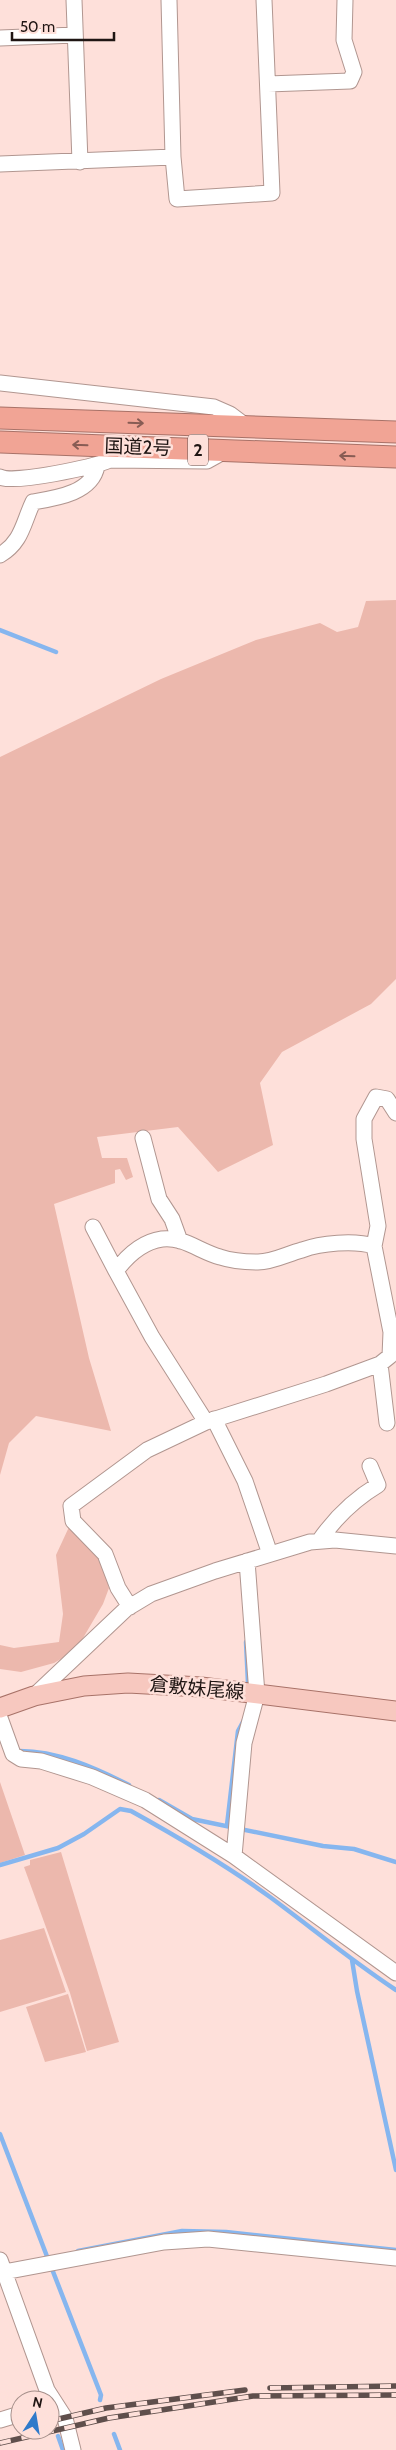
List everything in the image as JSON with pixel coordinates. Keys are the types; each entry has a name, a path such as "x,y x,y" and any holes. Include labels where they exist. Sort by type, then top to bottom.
{"highway":[{"name":"国道2号","path":"0,418 396,432"},
{"name":"国道2号","path":"0,442 396,457"}],"main road":[{"name":"倉敷妹尾線","path":"0,1708 34,1696 84,1686 128,1683 184,1686 396,1711"}],"street":[{"path":"74,0 80,162"},
{"path":"169,0 173,157 177,199 272,193 264,0"},
{"path":"268,84 350,81 354,72 344,40 345,0"},
{"path":"0,38 75,35"},
{"path":"0,164 173,157"},
{"path":"0,382 133,398 196,403 214,407 230,414 246,426"},
{"path":"0,478 15,480 97,466 110,460 207,461 225,452"},
{"path":"0,555 11,549 18,541 33,502 82,489 95,476 97,466"},
{"path":"386,1423 391,1301 374,1246 378,1226 364,1138 364,1119 366,1111 376,1097 387,1099 396,1113"},
{"path":"143,1138 159,1199 172,1220 180,1241"},
{"path":"93,1227 152,1337 210,1420 245,1482 270,1554"},
{"path":"116,1271 126,1258 142,1246 162,1239 180,1241 220,1257 244,1262 266,1262 305,1249 335,1244 366,1244 374,1246"},
{"path":"130,1607 118,1588 105,1554 73,1521 71,1506 146,1450 210,1420 389,1359"},
{"path":"318,1541 329,1526 357,1498 378,1485 370,1466"},
{"path":"34,1696 47,1681 130,1607 151,1594 247,1561 318,1541 358,1541 396,1546"},
{"path":"234,1856 244,1743 257,1694 247,1561"},
{"path":"0,1718 13,1754 21,1759 41,1762 92,1777 145,1800 234,1856 396,1973"},
{"path":"47,2390 2,2266 164,2242 208,2239 396,2258"},
{"path":"60,2413 66,2422 73,2450"}],"shaded area":[{"path":"396,600 396,979 371,1004 282,1052 260,1083 273,1145 218,1172 178,1127 97,1137 102,1158 127,1158 133,1177 126,1180 120,1169 115,1170 115,1183 54,1204 89,1358 111,1431 36,1416 9,1443 0,1475 0,757 161,679 256,640 320,623 337,632 358,627 366,601"},
{"path":"69,1527 100,1557 109,1588 103,1604 76,1650 54,1663 21,1672 0,1669 0,1645 14,1648 59,1642 63,1614 56,1555"},
{"path":"0,1782 25,1855 0,1863"},
{"path":"61,1852 119,2042 87,2051 70,1993 24,1867 30,1865 30,1860"},
{"path":"44,1928 66,1992 0,2012 0,1940"},
{"path":"68,1994 86,2052 45,2062 26,2007"}],"waterway":[{"path":"0,630 56,652"},
{"path":"246,1642 248,1683"},
{"path":"227,1825 238,1731 244,1720"},
{"path":"17,1751 32,1751 75,1761 129,1785"},
{"path":"159,1800 192,1819 323,1846 354,1849 396,1862"},
{"path":"0,1865 58,1848 84,1834 120,1809 131,1811 202,1852 253,1885 396,1990"},
{"path":"352,1960 396,2170"},
{"path":"0,2134 48,2259"},
{"path":"78,2251 182,2231 226,2232 396,2250"},
{"path":"52,2269 101,2395 100,2400"},
{"path":"114,2434 120,2450"},
{"path":"59,2440 63,2450"}],"railway":[{"path":"270,2388 396,2386"},
{"path":"60,2419 106,2408 245,2390"},
{"path":"0,2443 109,2418 253,2396 396,2395"}]}
